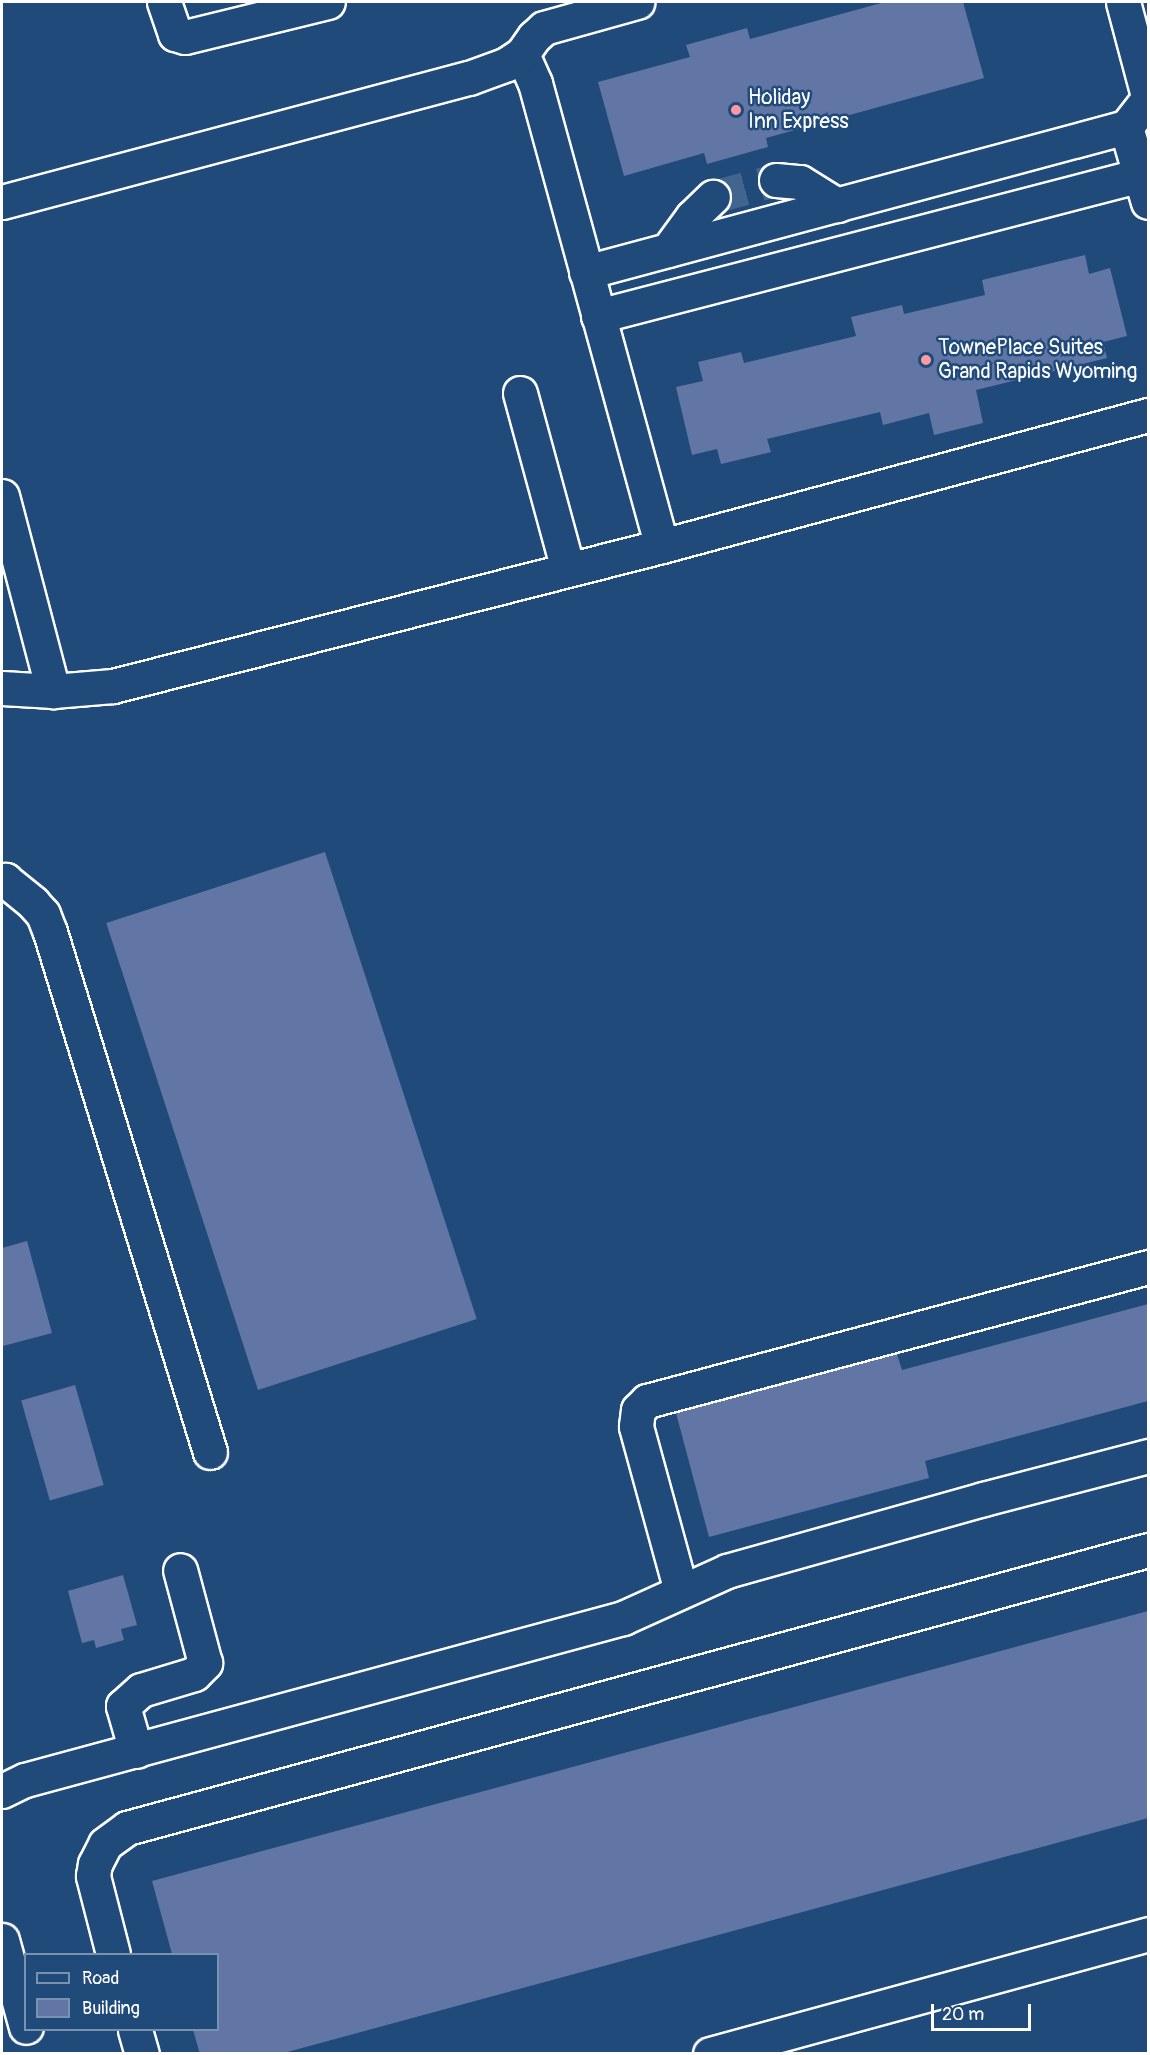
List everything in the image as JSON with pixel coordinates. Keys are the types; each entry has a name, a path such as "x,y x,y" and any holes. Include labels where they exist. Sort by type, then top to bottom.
{"main road":[{"path":"165,2 175,34 185,37 328,2"},
{"path":"2,202 469,78 507,64 522,54 534,37 544,28 637,2"},
{"path":"586,272 1126,127 1149,97 1123,2"},
{"path":"522,54 535,83 662,546"},
{"path":"598,316 1145,188 1126,127"},
{"path":"776,180 800,183 837,205"},
{"path":"668,250 692,217 713,197"},
{"path":"520,393 568,570"},
{"path":"2,688 53,691 113,686 662,546 1149,415"},
{"path":"2,496 53,691"},
{"path":"2,882 4,880 33,903 43,914 50,932 210,1452"},
{"path":"681,1592 636,1426 638,1410 647,1401 1149,1267"},
{"path":"2,1791 25,1780 622,1618 727,1571 983,1498 1149,1456"},
{"path":"113,1953 93,1876 95,1864 105,1845 127,1828 1149,1550"},
{"path":"136,1751 123,1706 141,1690 194,1674 205,1663 180,1570"},
{"path":"710,2054 1149,1934"},
{"path":"2,1940 24,2021"},
{"path":"27,2031 33,2054"},
{"path":"135,2031 142,2054"}],"building":[{"name":"Holiday Inn Express","path":"885,2 963,2 984,78 766,138 768,147 707,164 704,153 624,176 598,82 690,57 686,45 747,28 750,39"},
{"name":"TownePlace Suites Grand Rapids Wyoming","path":"1085,255 1089,274 1110,268 1127,336 1103,342 1107,358 976,390 983,423 934,435 929,413 883,425 880,412 767,439 771,452 721,464 717,449 692,455 676,387 703,381 698,362 741,352 744,363 856,336 851,317 902,305 904,314 985,295 982,280"},
{"path":"325,852 477,1319 258,1390 106,923"},
{"path":"27,1241 52,1333 3,1346 2,1248"},
{"path":"1148,1304 1148,1401 925,1461 929,1478 709,1537 676,1413 897,1354 902,1370"},
{"path":"75,1385 104,1485 50,1500 21,1400"},
{"path":"123,1575 137,1625 121,1629 124,1640 96,1648 94,1640 82,1643 68,1591"},
{"path":"1148,1611 1148,1818 280,2054 200,2054 193,2031 219,2031 219,1953 172,1953 152,1881"}],"tunnel":[{"path":"713,197 776,180"}],"place":[{"name":"Holiday Inn Express","path":"736,110"},
{"name":"TownePlace Suites Grand Rapids Wyoming","path":"926,360"}]}
